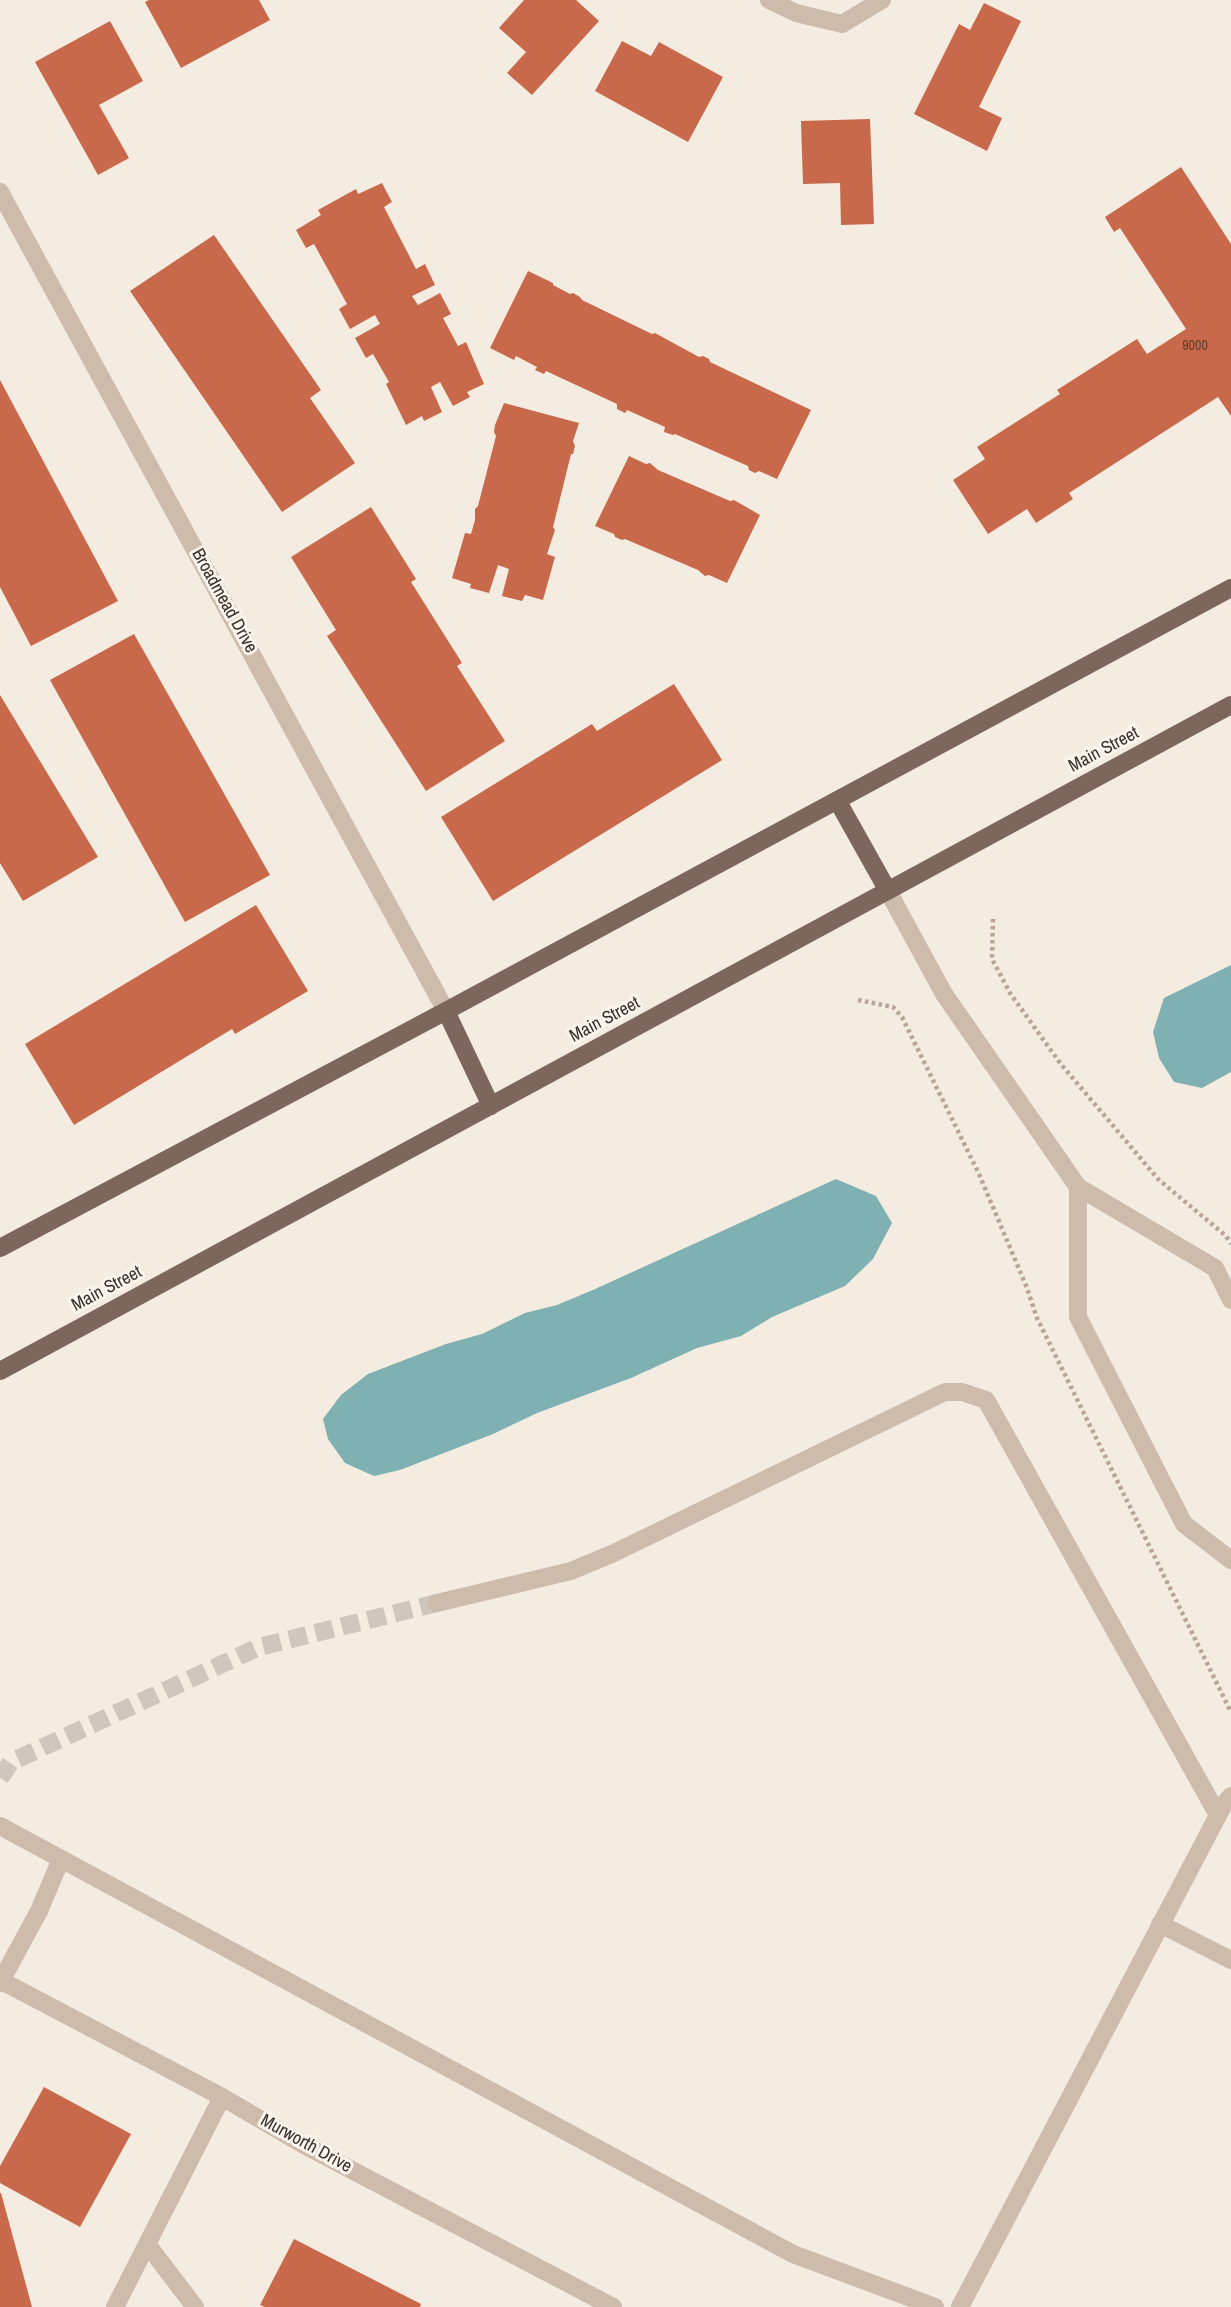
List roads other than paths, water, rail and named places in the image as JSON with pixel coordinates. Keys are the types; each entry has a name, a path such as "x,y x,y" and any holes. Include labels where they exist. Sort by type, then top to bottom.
{"main road":[{"path":"0,1248 446,1011 1231,587"},
{"name":"Main Street","path":"0,1371 1231,705"},
{"path":"836,800 888,891"},
{"path":"446,1011 491,1105"}],"street":[{"path":"769,0 796,13 842,24 882,0"},
{"name":"Broadmead Drive","path":"0,192 446,1011"},
{"path":"888,891 944,995 1078,1187 1215,1268 1231,1300"},
{"path":"1078,1187 1078,1317 1184,1524 1231,1560"},
{"path":"437,1603 571,1571 636,1543 945,1392 962,1392 986,1400 1218,1815"},
{"path":"960,2307 1160,1924 1224,1804 1231,1796"},
{"path":"0,1826 793,2253 935,2307"},
{"path":"0,1981 38,1911 61,1859"},
{"path":"1160,1924 1231,1959"},
{"name":"Murworth Drive","path":"0,1981 613,2307"},
{"path":"115,2307 222,2097"},
{"path":"147,2245 195,2307"}],"water":[{"path":"1231,965 1231,1072 1202,1088 1174,1082 1159,1058 1153,1032 1164,998"},
{"path":"836,1179 876,1196 892,1223 873,1259 845,1286 772,1317 741,1336 697,1348 631,1378 537,1413 493,1434 400,1470 374,1476 345,1463 328,1439 323,1419 341,1395 368,1374 446,1344 482,1334 525,1313 557,1305 593,1290"}],"tunnel":[{"path":"0,1778 11,1762 259,1647 437,1603"}]}
